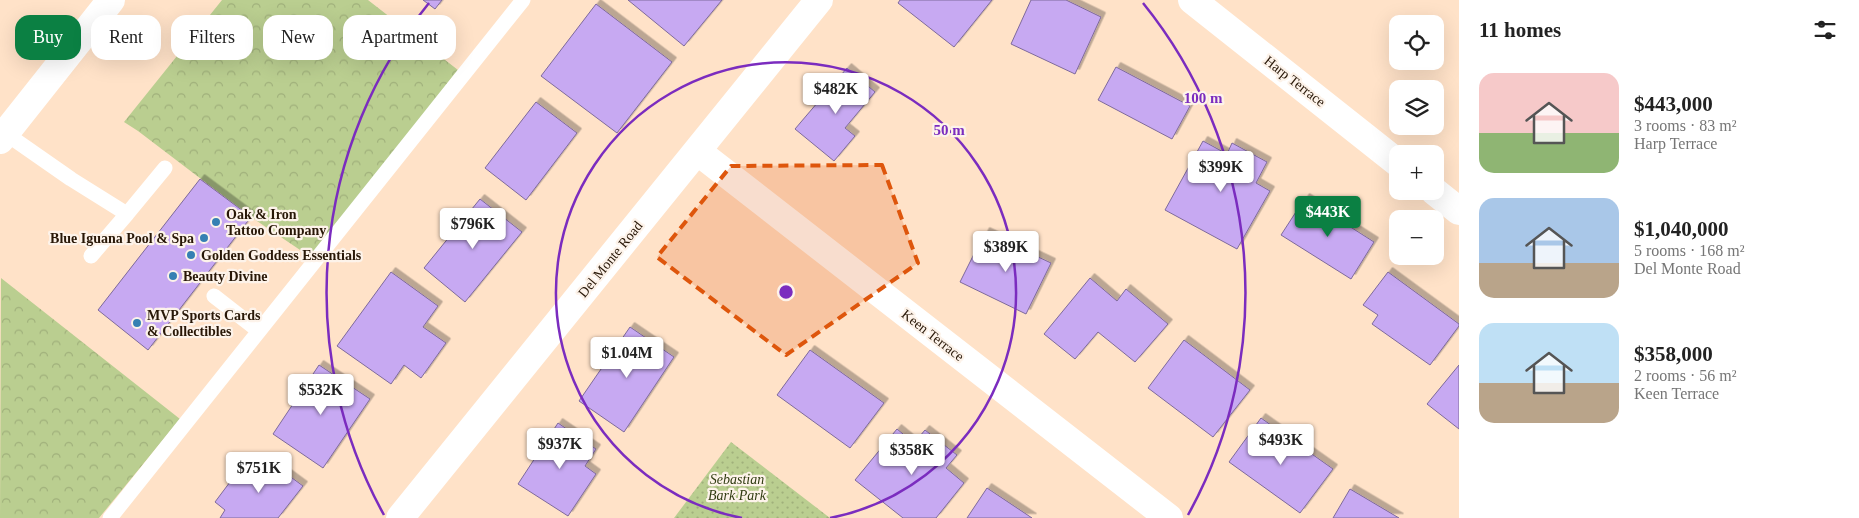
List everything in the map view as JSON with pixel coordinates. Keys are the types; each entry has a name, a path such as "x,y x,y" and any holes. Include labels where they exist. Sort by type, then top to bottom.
{"street":[{"path":"3,136 111,0"},
{"name":"Del Monte Road","path":"400,518 819,0"},
{"name":"Harp Terrace","path":"1192,0 1389,155"},
{"name":"Keen Terrace","path":"697,151 1169,518"},
{"path":"1444,199 1459,211"}],"lane":[{"path":"110,518 523,0"},
{"path":"3,136 128,214"},
{"path":"91,256 165,168"},
{"path":"214,296 260,331"}],"highlighted area":[{"path":"882,165 918,263 786,355 657,257 731,166"}],"green space":[{"path":"222,0 368,0 387,15 343,15 343,60 445,60 458,70 312,258 251,217 124,122 174,60 253,60 253,15 210,15"},
{"path":"1,278 180,419 99,518 0,518"},
{"name":"Sebastian Bark Park","path":"731,442 830,518 674,518"}],"building":[{"path":"423,0 442,0 435,9"},
{"path":"628,0 722,0 684,46"},
{"path":"900,0 992,0 954,47 898,3"},
{"path":"1031,0 1066,0 1101,17 1075,74 1011,44"},
{"path":"596,4 672,62 617,133 541,76"},
{"path":"1116,67 1190,106 1172,139 1098,100"},
{"path":"847,68 875,92 845,128 855,136 834,161 795,129"},
{"path":"536,102 577,133 526,200 485,168"},
{"path":"1203,141 1227,154 1232,143 1267,162 1256,183 1270,191 1237,249 1165,210"},
{"path":"200,179 251,217 148,350 98,310"},
{"path":"1305,198 1374,242 1351,279 1281,235"},
{"path":"480,199 522,232 465,302 424,268"},
{"path":"985,232 1051,263 1026,314 960,282"},
{"path":"391,272 438,306 423,327 446,343 421,378 404,365 391,384 337,346"},
{"path":"1388,272 1459,324 1430,365 1372,324 1378,315 1363,305"},
{"path":"1090,278 1117,301 1126,289 1168,324 1135,362 1098,332 1075,359 1044,334"},
{"path":"630,327 674,357 624,432 579,401"},
{"path":"1184,340 1250,390 1213,437 1148,388"},
{"path":"810,350 884,403 850,448 777,395"},
{"path":"319,365 370,399 323,468 273,434"},
{"path":"1459,365 1459,429 1427,404"},
{"path":"1261,418 1333,469 1300,513 1229,462"},
{"path":"558,423 596,449 585,466 596,474 568,516 518,484"},
{"path":"897,429 914,443 925,430 957,455 946,468 964,483 936,518 903,518 855,480"},
{"path":"265,458 303,486 278,518 220,518 225,510 215,502 239,470 250,478"},
{"path":"987,488 1032,518 967,518"},
{"path":"1350,489 1399,518 1333,518"}],"place":[{"name":"Oak & Iron Tattoo Company","path":"216,222"},
{"name":"Blue Iguana Pool & Spa","path":"204,238"},
{"name":"Golden Goddess Essentials","path":"191,255"},
{"name":"Beauty Divine","path":"173,276"},
{"name":"MVP Sports Cards & Collectibles","path":"137,323"}]}
